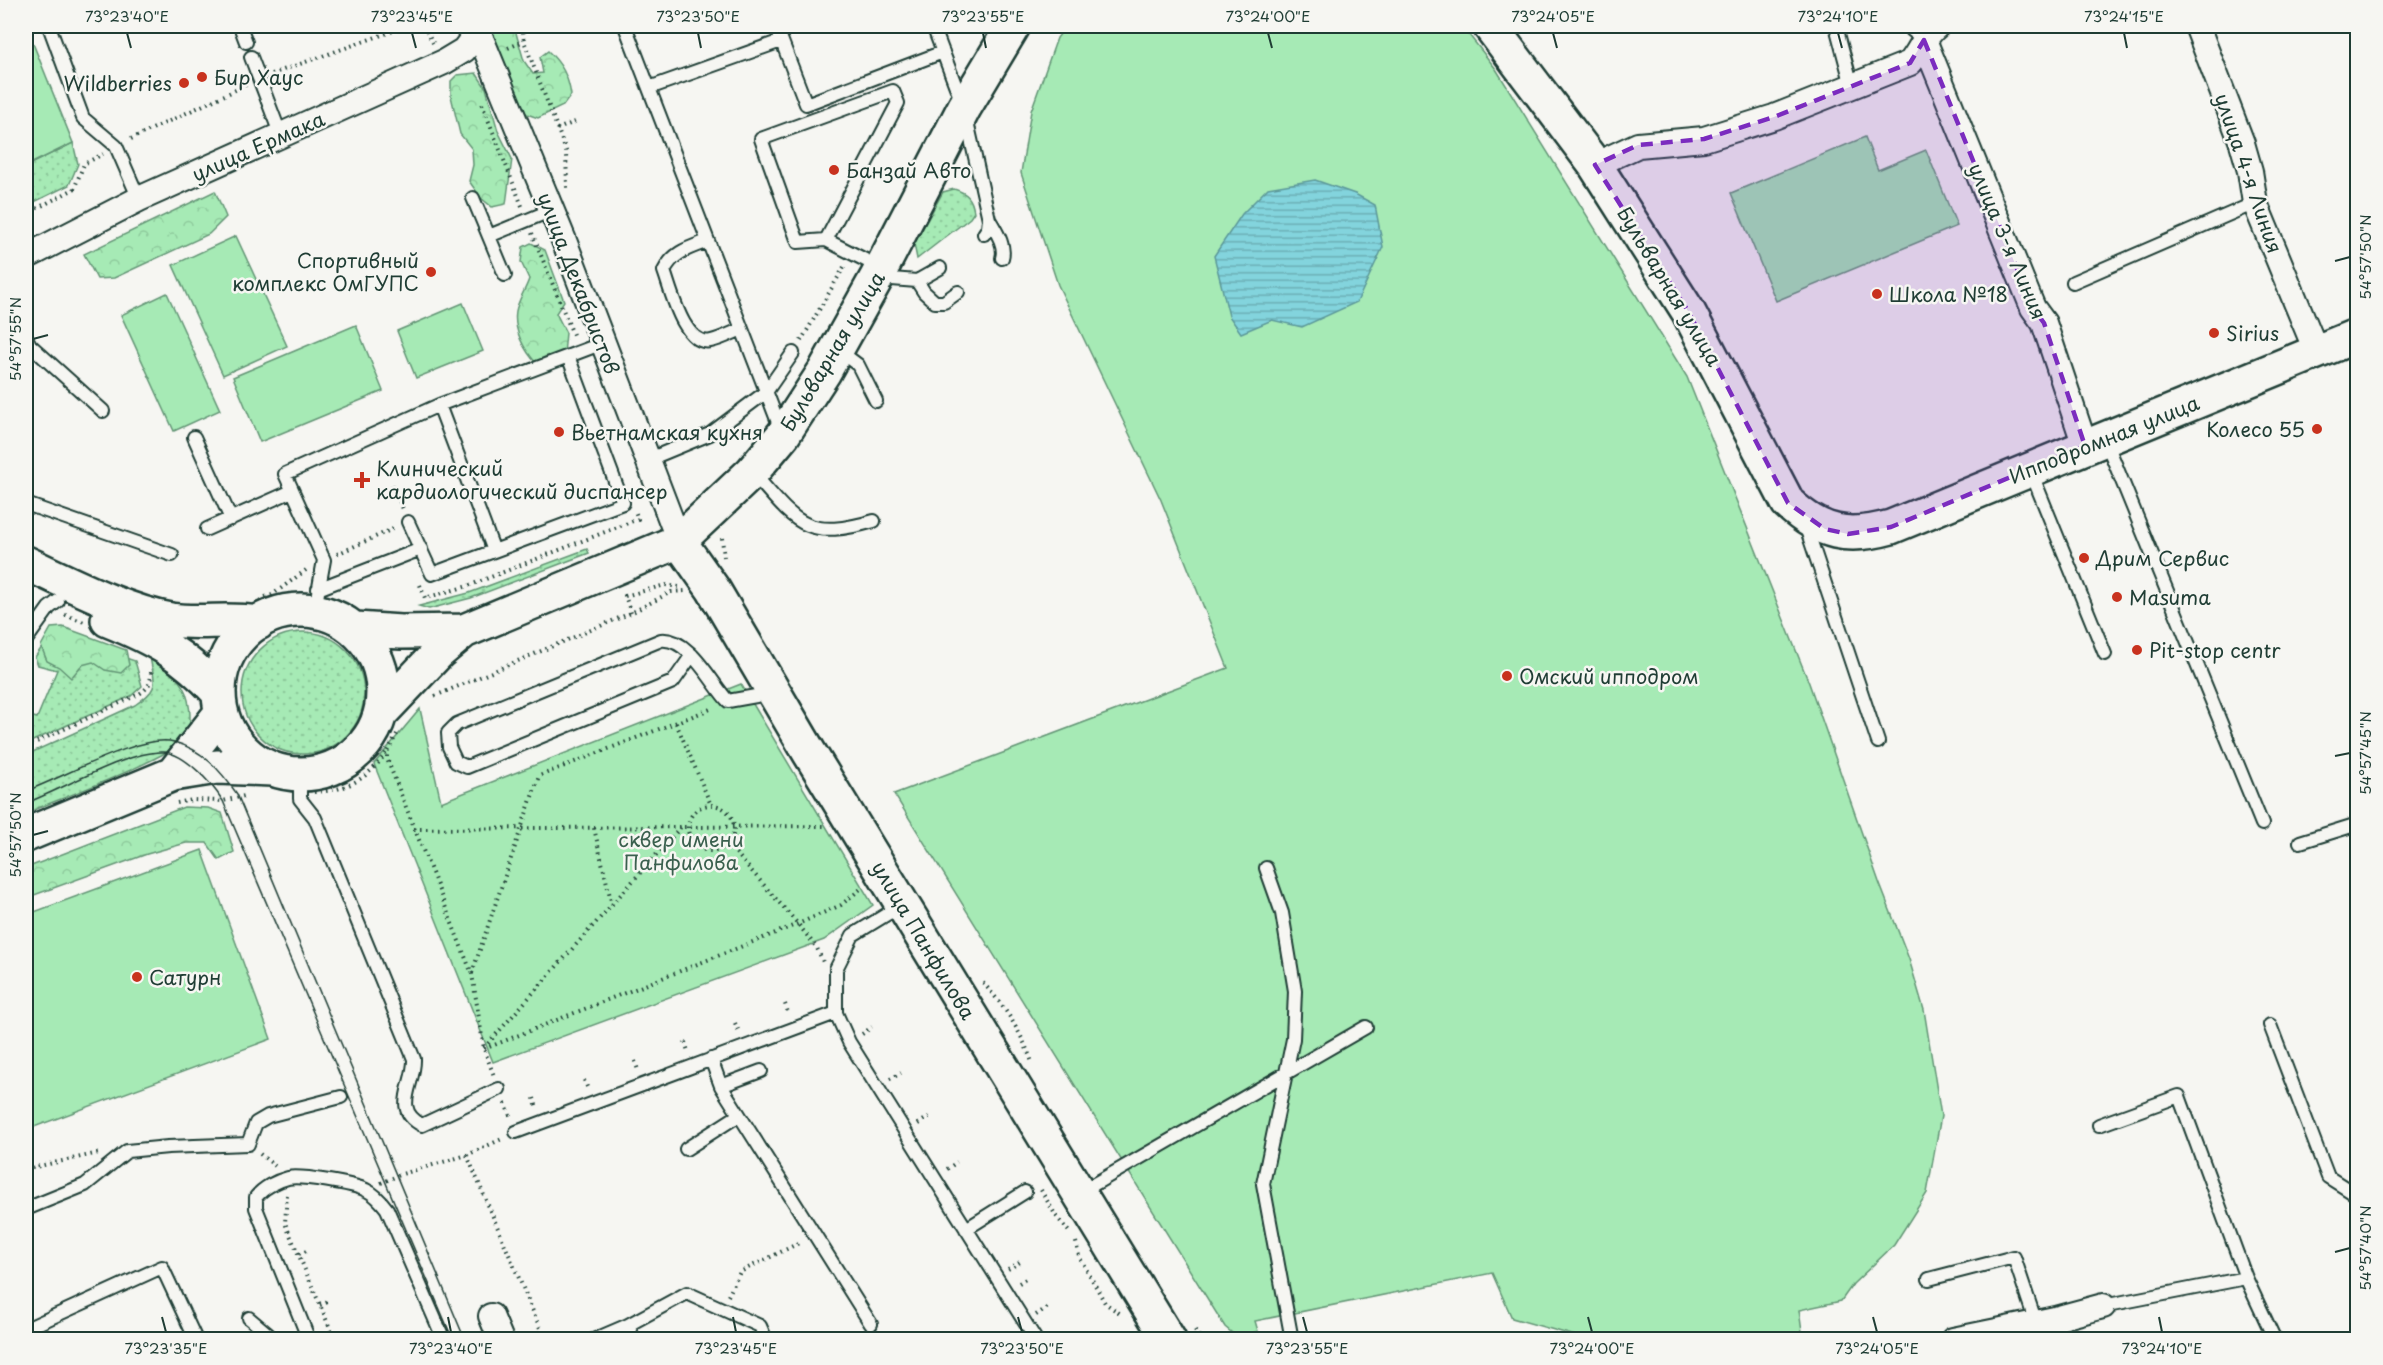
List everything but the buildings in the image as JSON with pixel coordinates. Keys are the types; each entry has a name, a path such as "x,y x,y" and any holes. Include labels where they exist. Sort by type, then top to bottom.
{"main road":[{"name":"Бульварная улица","path":"390,723 439,652 464,631 679,541 752,472 783,435 837,349 880,273 964,108 1013,26"},
{"name":"Бульварная улица","path":"1491,26 1595,165 1688,311 1788,503 1802,517 1825,529 1848,534"},
{"name":"Ипподромная улица","path":"1848,534 1870,533 1891,527 2029,468 2358,335"},
{"name":"улица Панфилова","path":"679,541 713,589 1169,1340"},
{"path":"26,563 130,608 169,619 196,622 239,620 258,623"},
{"path":"38,596 163,644 187,660 220,703 234,740 251,758 290,779"},
{"path":"26,835 173,774 217,767 290,779 327,771 351,758 370,738 390,723 384,683 375,653 356,629 316,599 258,623 239,636 232,645 222,668 220,703 173,774"},
{"name":"Бульварная улица","path":"356,629 401,632 464,631"}],"street":[{"name":"улица 4-я Линия","path":"2197,26 2242,142 2255,203 2317,352"},
{"name":"улица Ермака","path":"26,256 140,199 444,62 464,51 479,27"},
{"name":"улица Декабристов","path":"479,27 679,541"},
{"path":"1595,165 1638,145 1704,140 1774,117 1910,63 1920,51 1923,30"},
{"name":"улица 3-я Линия","path":"1923,30 2033,308 2044,322 2095,442"},
{"path":"1953,1340 2051,1327 2103,1306"},
{"path":"491,1316 501,1340"}],"lane":[{"path":"49,26 83,118 116,146 140,199"},
{"path":"240,26 246,42"},
{"path":"625,26 783,435"},
{"path":"776,26 806,104 943,52"},
{"path":"933,26 964,108 989,219 1004,252 1002,258"},
{"path":"1836,26 1852,86"},
{"path":"649,88 782,40"},
{"path":"251,57 281,136"},
{"path":"826,240 898,103 893,91 761,139 798,242 826,240 880,273 916,281 940,268"},
{"path":"473,198 505,275"},
{"path":"2073,282 2255,203"},
{"path":"489,236 552,210"},
{"path":"984,234 988,228 989,219"},
{"path":"708,240 684,250 670,260 664,272 685,326 693,338 709,342 742,329"},
{"path":"916,281 935,302 944,302 958,292"},
{"path":"26,336 30,345 103,411"},
{"path":"316,599 324,560 285,474 439,405 603,343"},
{"path":"837,349 858,365 876,401"},
{"path":"647,460 710,434 766,392 793,353"},
{"path":"408,522 432,574 623,502 568,356"},
{"path":"439,405 494,551"},
{"path":"194,437 231,519"},
{"path":"2095,442 2262,824"},
{"path":"2029,468 2105,654"},
{"path":"752,472 791,517 813,528 850,528 874,521"},
{"path":"207,529 292,491"},
{"path":"26,504 172,555"},
{"path":"1802,517 1878,742"},
{"path":"316,599 421,549"},
{"path":"26,640 49,608 38,596"},
{"path":"692,655 673,682 467,767 456,762 449,747 448,733 457,724 661,640 667,639 692,655 728,701 756,696 771,687"},
{"path":"290,779 303,804 315,818 414,1059 414,1068 406,1097 406,1109 411,1119 422,1125 499,1089"},
{"path":"2300,842 2358,824"},
{"path":"1266,868 1282,913 1295,991 1293,1039 1263,1184 1292,1340"},
{"path":"903,904 853,934 836,969 836,1013 849,1042 1036,1340"},
{"path":"516,1132 836,1013"},
{"path":"2270,1024 2328,1177 2358,1196"},
{"path":"1079,1193 1366,1027"},
{"path":"711,1059 721,1086 871,1324"},
{"path":"721,1086 761,1071"},
{"path":"2099,1125 2179,1096 2246,1278 2274,1338 2278,1340"},
{"path":"26,1209 85,1185 127,1151 248,1144 256,1123 268,1116 341,1097"},
{"path":"686,1149 740,1115"},
{"path":"309,1340 256,1208 256,1197 262,1189 289,1178 348,1184 377,1197 387,1209 444,1340"},
{"path":"966,1229 1025,1192"},
{"path":"1929,1279 2014,1257 2051,1327"},
{"path":"26,1329 162,1267 196,1340"},
{"path":"2103,1306 2246,1278"},
{"path":"593,1340 687,1293 760,1326 766,1340"},
{"path":"249,1318 268,1334 270,1340"},
{"path":"627,1325 634,1340"}],"path":[{"path":"26,214 74,189 84,164 116,146 260,79 407,26"},
{"path":"424,26 435,46"},
{"path":"522,26 524,41 566,151"},
{"path":"504,49 524,41"},
{"path":"557,129 575,122"},
{"path":"793,353 852,254"},
{"path":"392,485 398,498"},
{"path":"425,598 468,586 638,519 632,500"},
{"path":"324,560 408,522"},
{"path":"430,698 632,613 671,592 688,591"},
{"path":"26,597 38,596"},
{"path":"625,596 632,613"},
{"path":"26,747 148,689 151,682 148,661"},
{"path":"472,974 539,776 728,701"},
{"path":"390,723 387,752 390,767 472,974 484,1049 516,1132 467,1155 402,1174"},
{"path":"676,723 711,805"},
{"path":"290,779 327,792 345,786 374,770 387,752"},
{"path":"702,806 720,806 732,818 734,826 733,836 728,844 711,852 694,844 689,836 690,818 702,806"},
{"path":"414,829 832,826"},
{"path":"484,1049 681,827"},
{"path":"594,828 612,905"},
{"path":"728,844 817,948 836,993"},
{"path":"484,1049 798,924 841,904 866,885"},
{"path":"735,1023 740,1035"},
{"path":"861,1035 872,1028"},
{"path":"685,1042 689,1054"},
{"path":"634,1061 639,1073"},
{"path":"889,1080 901,1072"},
{"path":"584,1080 589,1091"},
{"path":"534,1098 538,1110"},
{"path":"917,1125 929,1117"},
{"path":"248,1144 289,1178 285,1223 335,1340"},
{"path":"26,1169 87,1155 127,1151"},
{"path":"467,1155 545,1340"},
{"path":"945,1170 957,1162"},
{"path":"1037,1184 1056,1216 1077,1244 1079,1256 1105,1303 1122,1315 1127,1323"},
{"path":"721,1308 740,1272 816,1235"},
{"path":"299,1254 309,1250"},
{"path":"1018,1284 1029,1277"},
{"path":"320,1305 331,1301"}],"highlighted area":[{"path":"1924,40 2033,308 2044,323 2085,446 1891,527 1848,534 1825,529 1788,503 1688,311 1595,165 1638,145 1704,139 1774,117 1910,63"}],"green space":[{"path":"26,26 73,143 26,166"},
{"path":"493,26 514,26 524,61 533,74 543,73 540,57 548,51 553,56 564,71 570,88 571,95 563,106 538,118 527,114 513,98 489,39"},
{"name":"Омский ипподром","path":"1066,26 1462,26 1496,69 1687,377 1809,683 1879,882 1909,959 1924,1010 1941,1116 1927,1193 1894,1245 1853,1284 1841,1301 1799,1310 1803,1339 1581,1339 1512,1318 1492,1273 1255,1321 1258,1331 1238,1338 1225,1327 894,794 1228,668 1161,500 1058,285 1021,173 1031,111 1057,38"},
{"path":"476,73 486,88 498,131 512,159 506,204 492,207 481,198 469,181 473,165 472,149 460,134 451,96 451,81 457,75"},
{"path":"1865,137 1878,170 1926,150 1957,226 1776,301 1731,193"},
{"path":"73,143 78,164 69,185 26,206 26,166"},
{"path":"954,189 968,197 974,212 970,218 917,259 914,244 943,192"},
{"path":"215,191 226,217 209,234 114,278 97,279 84,254"},
{"path":"236,236 287,346 223,375 173,265"},
{"path":"531,243 545,250 564,301 556,313 566,333 564,354 537,364 520,339 516,325 517,307 529,279 521,262 523,247"},
{"path":"167,293 220,410 174,431 121,315"},
{"path":"463,303 483,351 416,378 397,331"},
{"path":"356,325 383,391 260,442 233,377"},
{"path":"587,549 589,553 471,598 429,609 419,606 469,593"},
{"path":"63,627 126,650 129,665 121,673 105,670 93,662 82,665 71,678 59,667 47,661 41,646 51,628"},
{"path":"303,632 327,636 346,650 360,669 364,693 360,717 346,736 327,750 303,754 279,750 260,736 246,717 242,693 246,669 260,650 279,636"},
{"path":"52,633 135,661 142,686 131,696 26,744 26,715 37,718 57,670 38,665 35,657"},
{"path":"150,657 173,674 186,693 190,717 185,738 176,746 136,767 26,813 26,755 135,705 143,699 154,685"},
{"name":"сквер имени Панфилова","path":"741,684 873,905 824,940 493,1062 374,764 420,709 441,802"},
{"path":"184,807 208,808 222,813 234,852 219,860 207,843 186,843 147,854 26,898 26,868"},
{"name":"Сатурн","path":"202,850 271,1039 26,1130 26,915"}],"water":[{"path":"1315,180 1355,194 1375,205 1383,247 1357,302 1302,327 1272,320 1241,333 1229,316 1214,256 1242,214 1268,188"}],"tram line":[{"path":"26,791 122,750 160,741 184,745 202,755 224,777 237,794 465,1340"},
{"path":"26,803 114,764 149,753 164,752 181,758 212,786 223,801 453,1340"}],"place":[{"name":"Бир Хаус","path":"202,77"},
{"name":"Wildberries","path":"184,83"},
{"name":"Банзай Авто","path":"834,170"},
{"name":"Спортивный комплекс ОмГУПС","path":"431,272"},
{"name":"Школа №18","path":"1877,294"},
{"name":"Sirius","path":"2214,333"},
{"name":"Колесо 55","path":"2317,429"},
{"name":"Вьетнамская кухня","path":"559,432"},
{"name":"Клинический кардиологический диспансер","path":"362,480"},
{"name":"Дрим Сервис","path":"2084,558"},
{"name":"Masuma","path":"2117,597"},
{"name":"Pit-stop centr","path":"2137,650"},
{"name":"Омский ипподром","path":"1507,676"},
{"name":"Сатурн","path":"137,977"}]}
